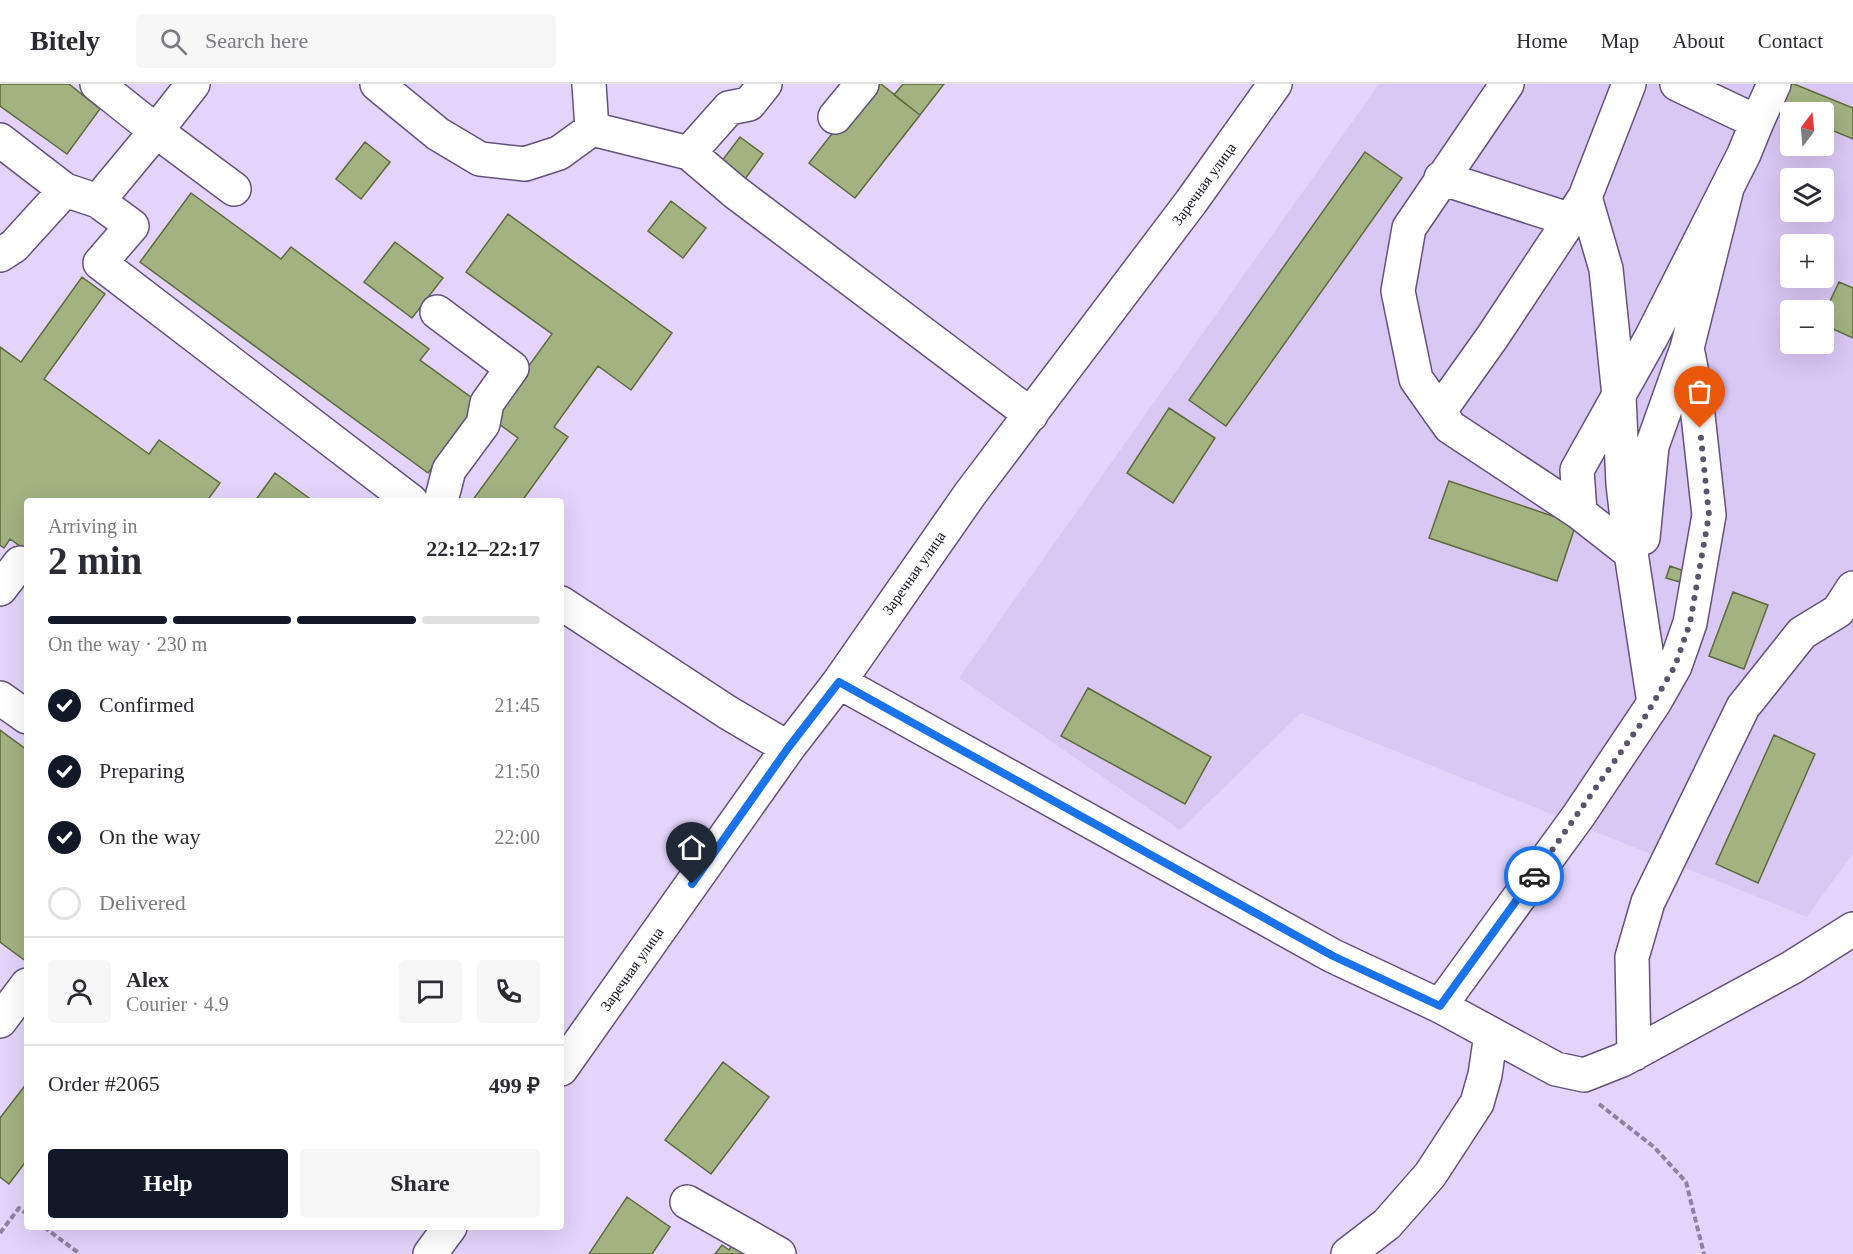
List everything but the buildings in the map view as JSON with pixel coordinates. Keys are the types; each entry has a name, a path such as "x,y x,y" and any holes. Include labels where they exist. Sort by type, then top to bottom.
{"street":[{"path":"98,84 234,189"},
{"path":"98,201 194,84"},
{"path":"377,84 438,134 480,159 525,164 559,153 592,129 689,153 735,192 1031,415"},
{"path":"589,84 592,129"},
{"path":"689,153 729,108 749,104 765,84"},
{"path":"835,117 862,84"},
{"name":"Заречная улица","path":"564,1065 788,748 839,682 970,494 1191,202 1275,84"},
{"path":"1507,84 1409,228 1398,291 1416,379 1450,427 1580,513 1631,553"},
{"path":"1439,412 1578,209 1629,84"},
{"path":"1677,84 1756,122"},
{"path":"1580,513 1577,470 1619,396 1727,188 1774,84"},
{"path":"0,140 65,190 98,201 132,226 100,263 407,498"},
{"path":"1441,178 1578,209"},
{"path":"1638,593 1652,446 1687,348 1727,188"},
{"path":"0,255 14,246 65,190"},
{"path":"1578,209 1606,269 1619,396 1623,484 1654,703"},
{"path":"436,312 512,368 487,403 483,424 449,470 444,498"},
{"path":"1440,1006 1579,815 1654,703 1675,666 1690,623 1709,515 1695,388 1687,348"},
{"path":"0,588 20,563"},
{"path":"1634,1054 1632,957 1648,902 1743,707 1802,633 1839,610 1853,588"},
{"path":"564,605 707,699 788,748"},
{"path":"839,682 1333,956 1440,1006 1556,1069 1584,1075 1634,1054 1791,968 1853,929"},
{"path":"0,698 24,715"},
{"path":"0,1021 24,989"},
{"path":"1348,1254 1387,1224 1430,1175 1477,1103 1485,1075 1491,1034"},
{"path":"687,1202 779,1254"}],"path":[{"path":"1556,1069 1654,1147 1686,1182 1704,1254"},
{"path":"0,1233 20,1208 24,1211"},
{"path":"48,1230 81,1254"}],"shaded area":[{"path":"1379,84 1853,84 1853,853 1807,917 1301,713 1180,830 959,678"}],"way so far":[{"path":"1534,876 1579,815 1642,722 1675,666 1690,623 1709,515 1700,428"}],"route":[{"path":"692,884 788,748 839,682 1333,956 1440,1006 1534,876"}]}
